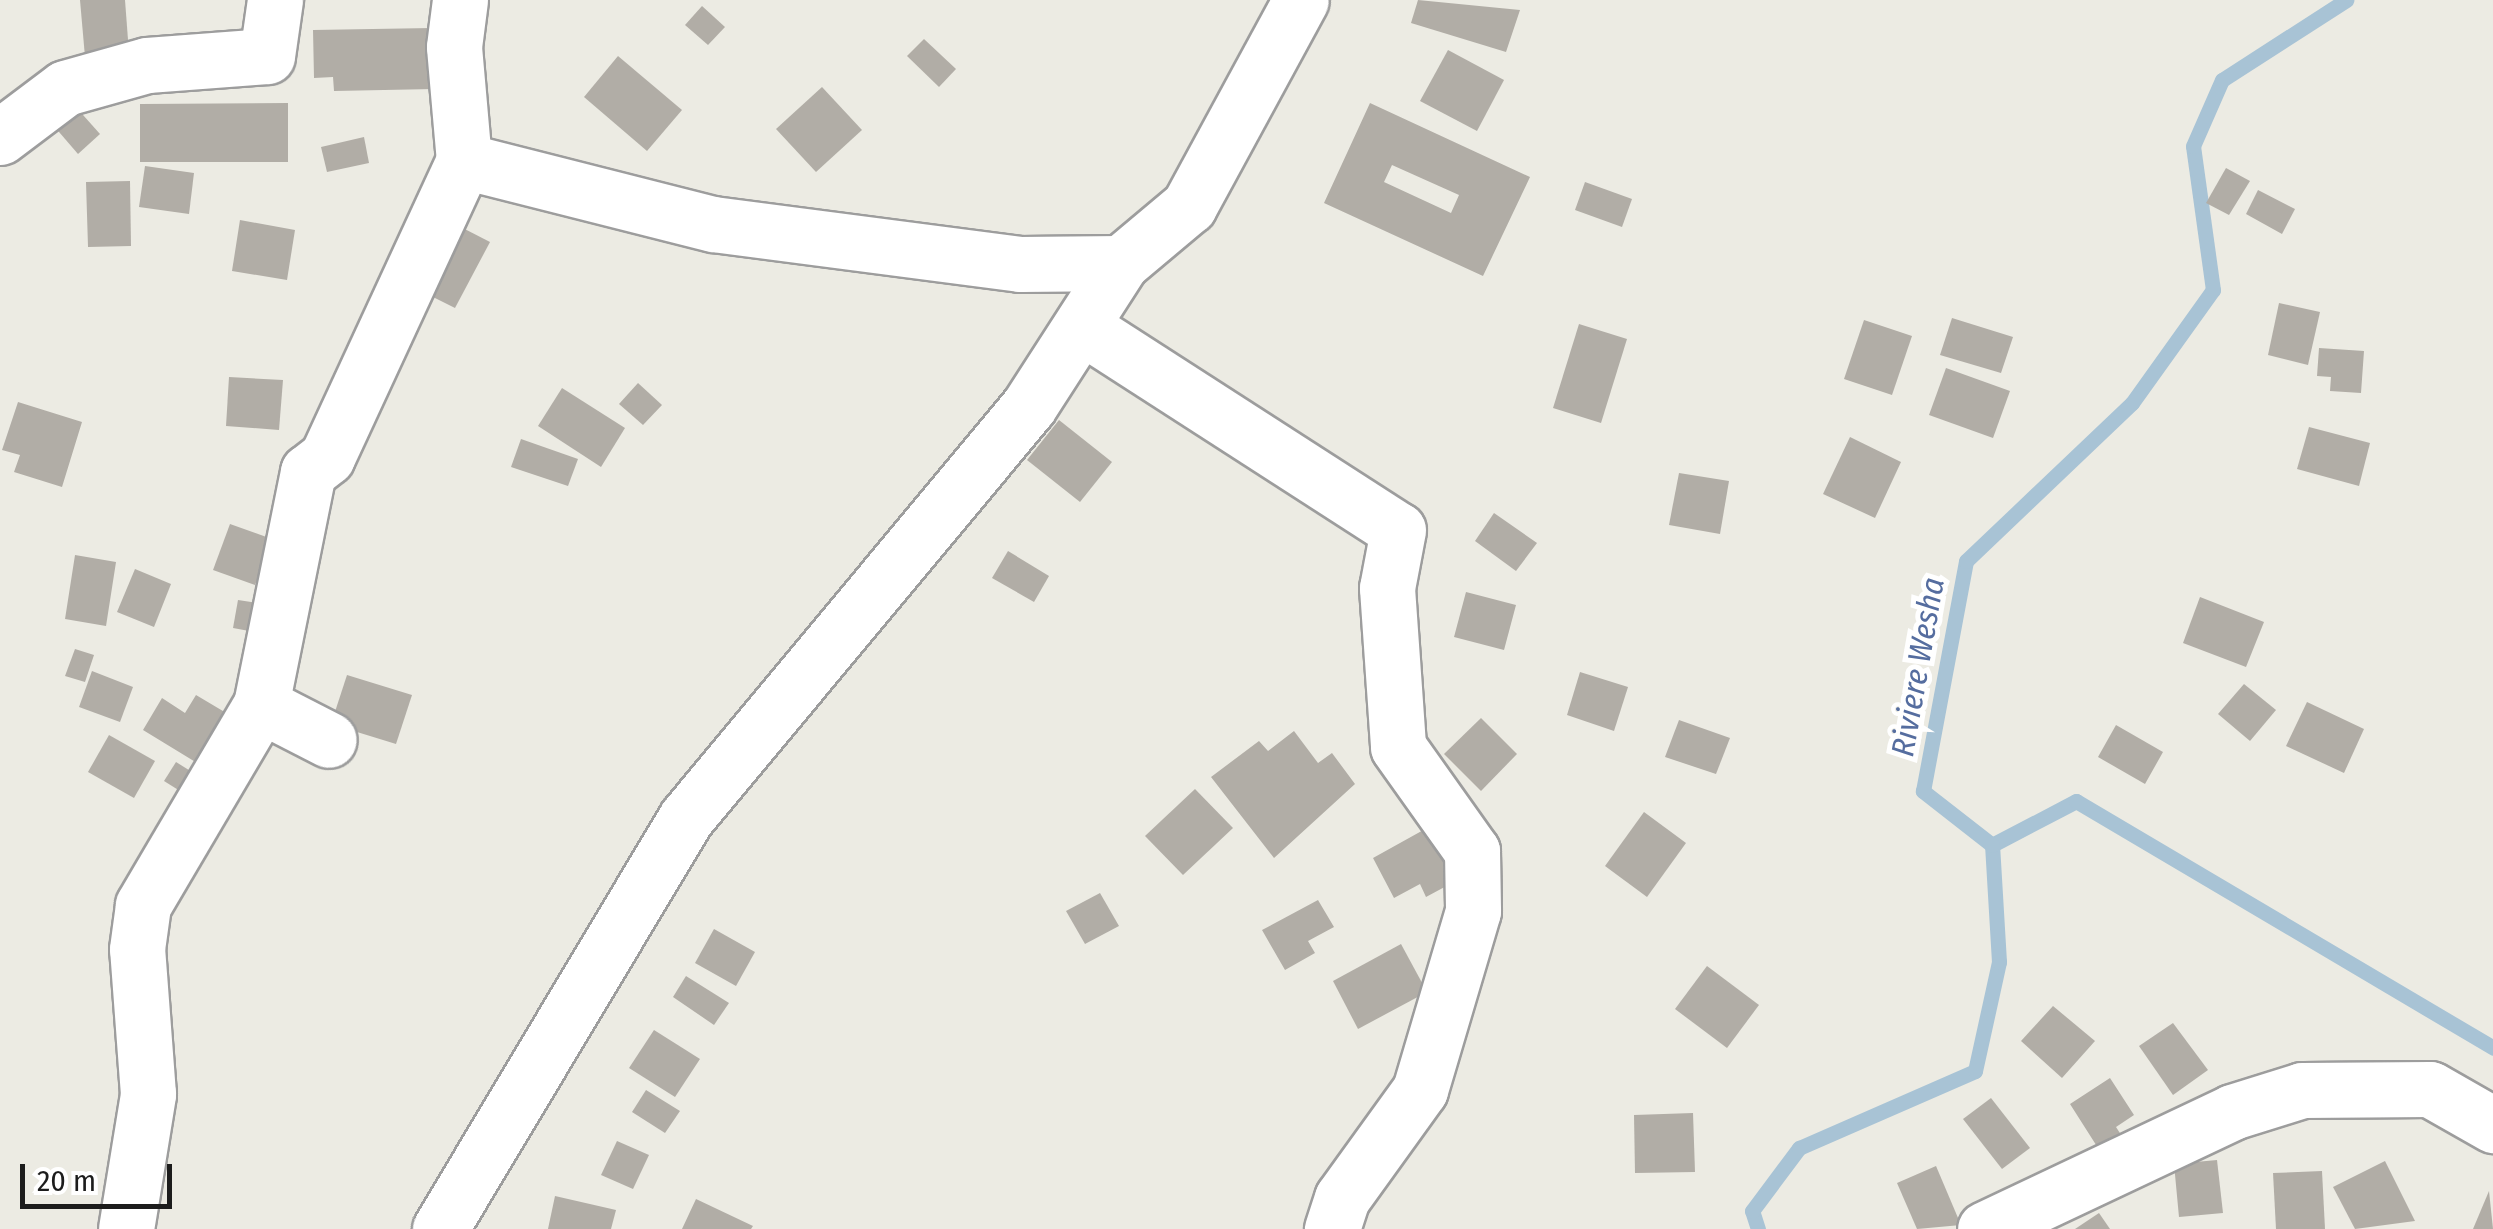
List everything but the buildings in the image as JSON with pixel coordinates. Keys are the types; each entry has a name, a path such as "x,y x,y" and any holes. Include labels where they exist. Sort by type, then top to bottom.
{"street":[{"path":"0,136 65,88 147,65 268,56 276,0"},
{"path":"126,1229 148,1094 143,906 262,705 308,472 327,457 464,161 454,47 460,0"},
{"path":"440,1229 686,818 1084,328 1120,263 1189,206 1301,0"},
{"path":"464,161 713,224 1020,264 1120,263"},
{"path":"1084,328 1398,530 1387,588 1398,746 1472,850 1473,911 1420,1090 1342,1198 1332,1229"},
{"path":"262,705 328,740"},
{"path":"1985,1229 2232,1112 2302,1090 2430,1089 2493,1125"}],"waterway":[{"name":"Riviere Wesha","path":"1758,1229 1752,1211 1799,1148 1975,1071 1999,962 1992,845 1923,791 1966,561 2132,403 2213,290 2193,146 2222,80 2346,0"},
{"path":"1992,845 2076,801 2493,1048"}]}
